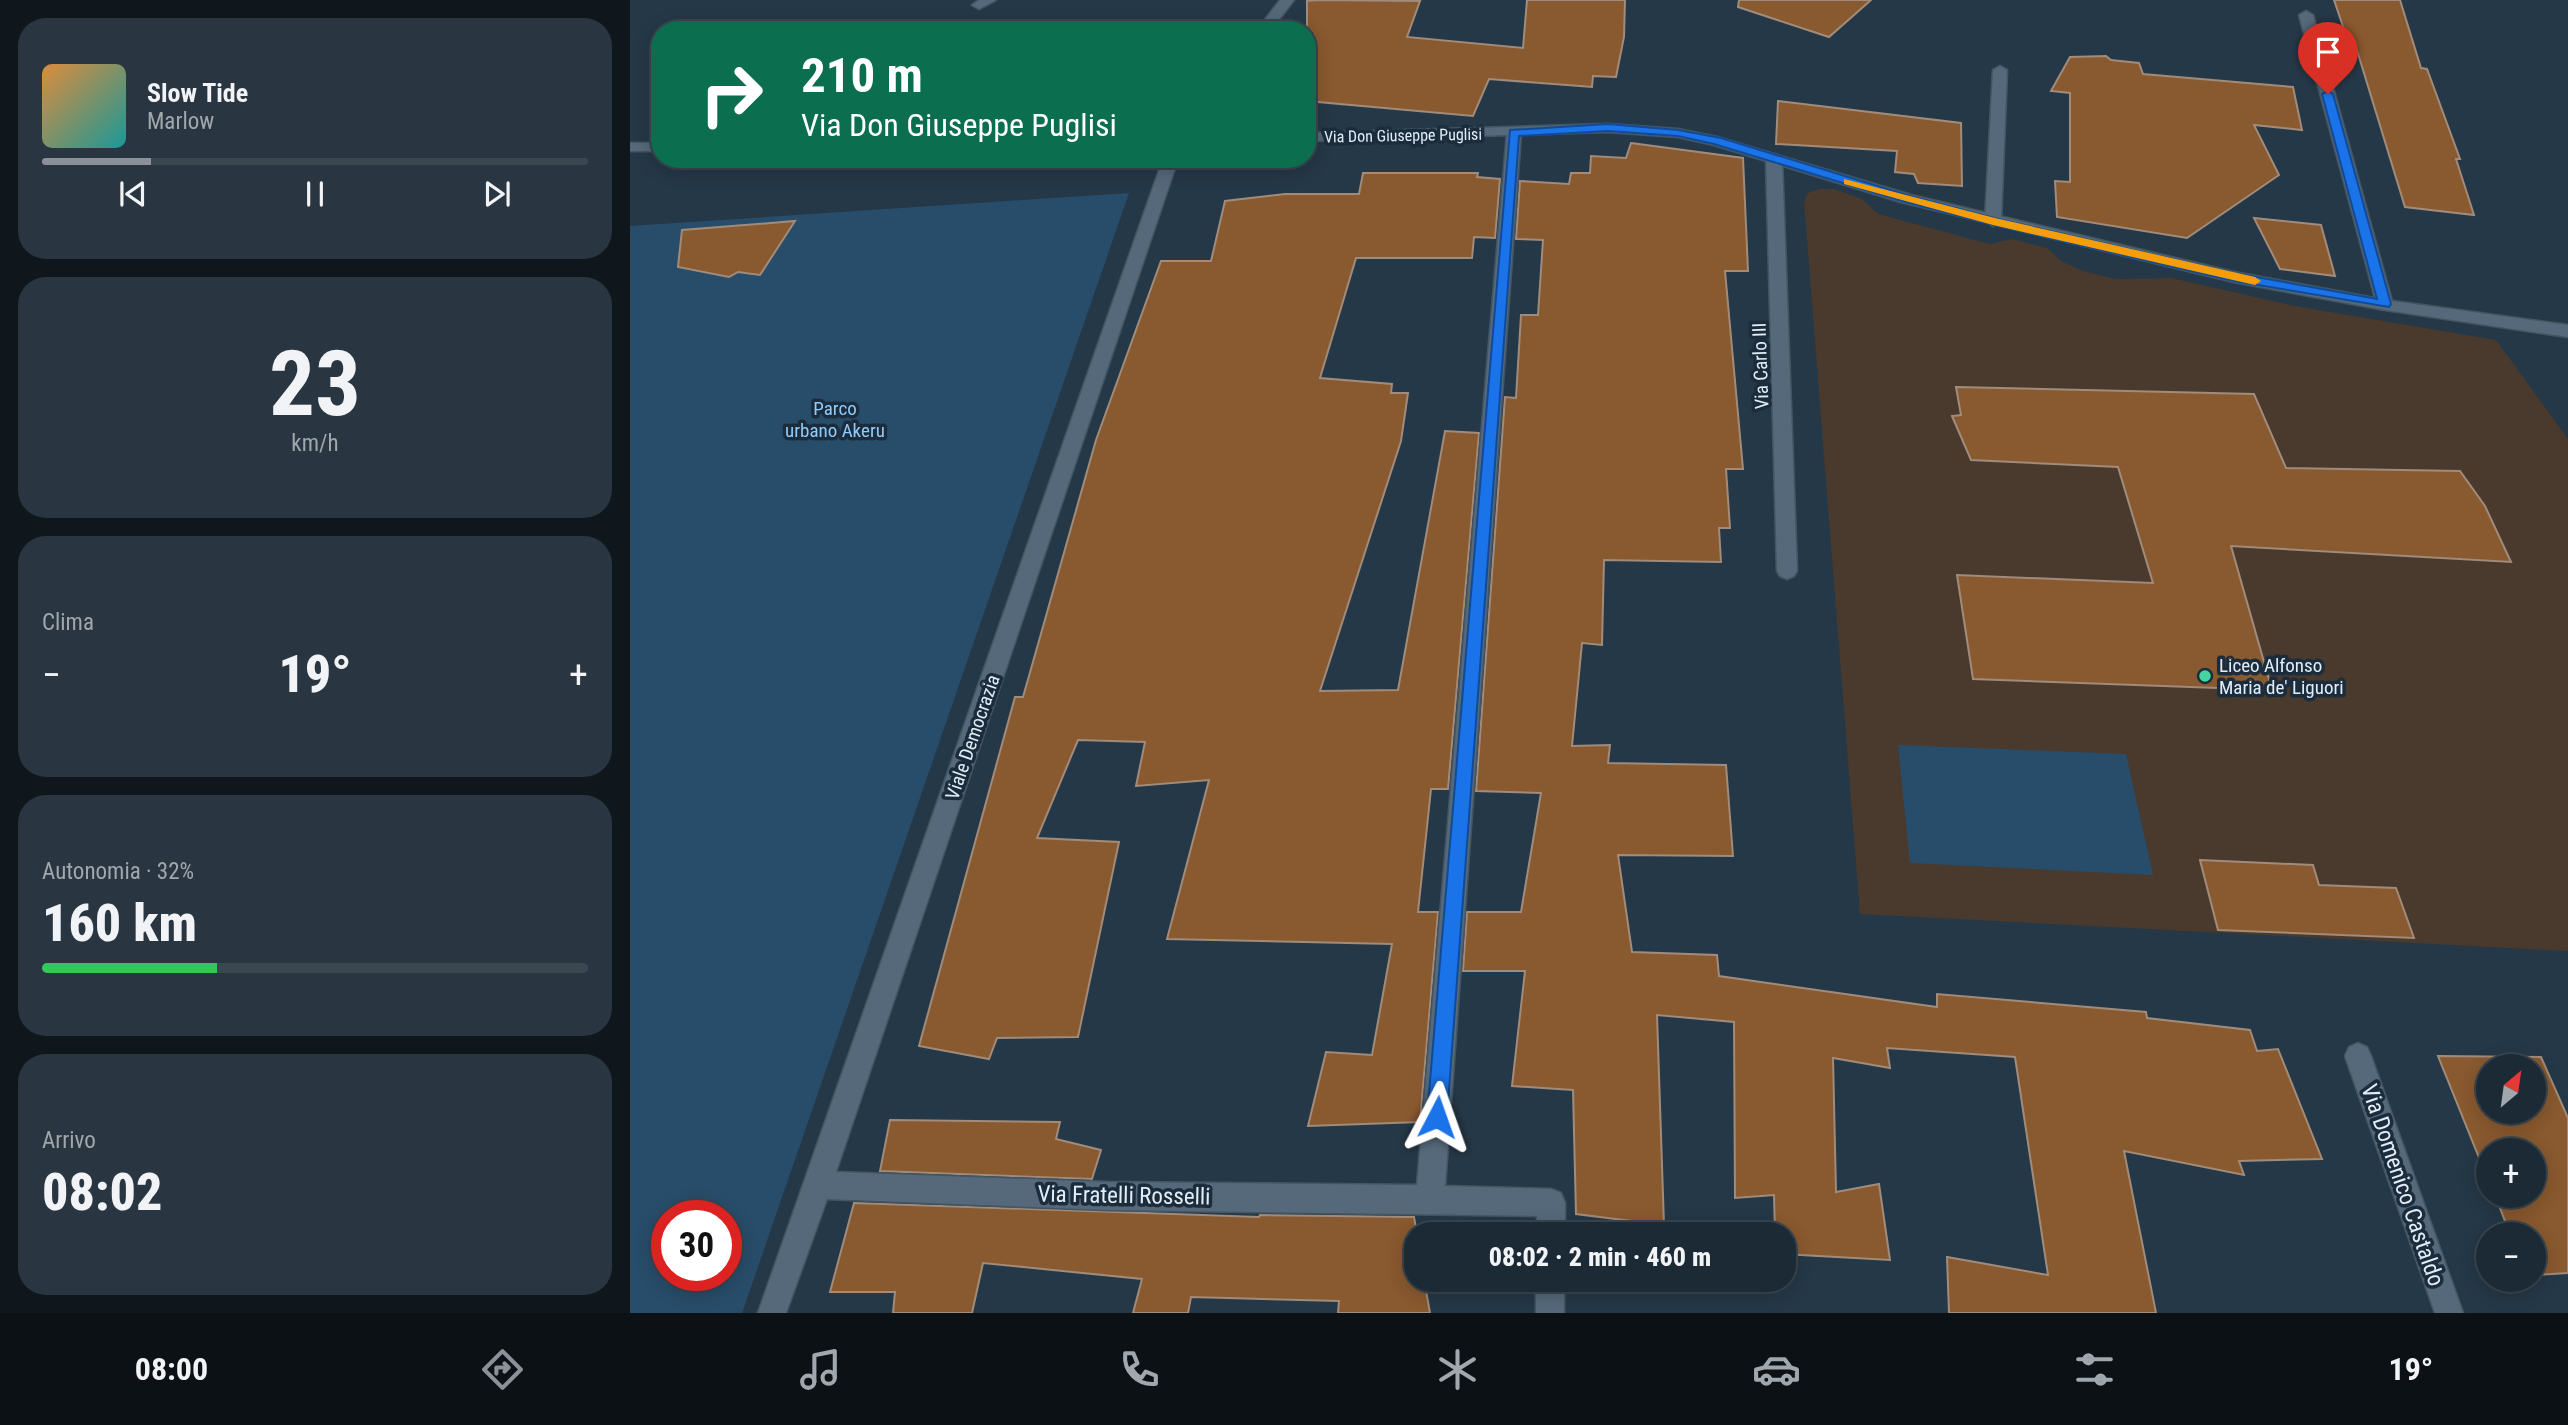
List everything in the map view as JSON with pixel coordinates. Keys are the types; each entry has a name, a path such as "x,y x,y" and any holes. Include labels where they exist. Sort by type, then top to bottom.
{"street":[{"path":"1271,21 1287,0"},
{"path":"2306,15 2385,304"},
{"path":"1993,221 2000,70"},
{"name":"Via Don Giuseppe Puglisi","path":"1316,137 1514,133 1608,128 1678,133 1717,141 1906,199 2234,277 2385,304 2568,331"},
{"path":"1430,1199 1514,133"},
{"path":"630,147 651,147"},
{"name":"Via Carlo III","path":"1774,159 1787,571"},
{"name":"Viale Democrazia","path":"772,1313 1168,168"},
{"name":"Via Domenico Castaldo","path":"2358,1056 2449,1313"},
{"name":"Via Fratelli Rosselli","path":"818,1185 1108,1196 1552,1203 1551,1222"},
{"path":"1550,1292 1550,1313"}],"shaded area":[{"name":"Liceo Alfonso Maria de' Liguori","path":"1820,189 1834,189 1862,199 1878,214 1990,244 2012,239 2047,248 2061,261 2083,271 2116,279 2171,278 2295,306 2496,340 2568,439 2568,951 1860,914 1804,201 1808,193"}],"green space":[{"name":"Parco urbano Akeru","path":"1129,193 742,1313 630,1313 630,226"},
{"path":"1898,745 2126,754 2153,875 1910,863"}],"building":[{"path":"1527,0 1625,0 1624,37 1616,77 1593,76 1592,87 1489,79 1473,116 1316,102 1316,21 1307,21 1307,1 1420,1 1407,37 1523,48"},
{"path":"1739,0 1871,0 1829,37 1738,7"},
{"path":"2334,0 2400,0 2421,68 2427,69 2460,159 2456,159 2474,215 2405,207 2356,47 2350,47"},
{"path":"2106,56 2111,60 2139,63 2143,74 2293,87 2302,130 2254,125 2279,175 2187,238 2057,217 2055,181 2070,182 2070,93 2051,91 2070,57"},
{"path":"1778,101 1961,123 1962,186 1918,183 1914,174 1895,172 1897,151 1776,144"},
{"path":"1631,143 1743,158 1748,271 1725,271 1743,469 1726,469 1730,528 1719,528 1721,562 1604,560 1602,645 1582,643 1572,746 1610,745 1608,763 1726,765 1733,856 1618,855 1632,952 1717,955 1719,976 1937,1007 1937,994 2146,1012 2147,1018 2250,1030 2257,1051 2278,1049 2322,1159 2239,1161 2244,1175 2124,1151 2156,1313 1949,1313 1947,1257 2048,1275 2015,1057 1887,1048 1890,1068 1833,1058 1836,1192 1879,1184 1890,1260 1796,1255 1796,1222 1775,1222 1774,1195 1735,1198 1734,1022 1657,1015 1664,1222 1640,1222 1576,1214 1573,1090 1512,1086 1525,971 1463,971 1467,912 1521,912 1541,793 1476,791 1505,397 1516,398 1521,315 1538,315 1543,240 1516,239 1520,181 1569,184 1571,173 1590,173 1591,156 1626,158"},
{"path":"1363,173 1478,173 1477,177 1500,179 1495,238 1474,237 1472,258 1356,258 1320,378 1392,384 1391,393 1408,393 1401,441 1320,691 1398,690 1445,431 1479,433 1448,789 1431,789 1418,912 1438,912 1420,1122 1308,1126 1326,1052 1372,1055 1392,944 1167,939 1209,780 1136,786 1145,742 1078,740 1037,838 1119,842 1078,1037 997,1038 989,1059 919,1046 1015,697 1023,697 1096,440 1161,261 1211,261 1225,201 1285,194 1359,194"},
{"path":"2254,218 2321,225 2335,276 2280,269"},
{"path":"795,221 760,275 738,272 729,277 678,267 682,230"},
{"path":"1956,387 2254,394 2286,468 2460,471 2485,506 2511,562 2231,546 2272,690 1973,679 1957,575 2153,583 2118,467 1971,460 1952,416 1961,415"},
{"path":"2200,860 2313,865 2319,885 2396,888 2414,938 2218,930"},
{"path":"2438,1056 2476,1056 2476,1124 2546,1124 2546,1068 2568,1118 2568,1273 2546,1274 2546,1222 2505,1222 2500,1208 2546,1208 2546,1138 2476,1138 2476,1150"},
{"path":"890,1120 1060,1122 1056,1139 1101,1150 1092,1179 880,1171"},
{"path":"854,1203 1259,1217 1414,1217 1415,1222 1404,1222 1404,1292 1426,1292 1430,1313 1338,1313 1339,1301 1191,1297 1188,1313 1133,1313 1142,1279 983,1263 972,1313 893,1313 895,1292 830,1292"}],"slow traffic":[{"path":"1848,181 1993,221 2255,281"}],"place":[{"name":"Liceo Alfonso Maria de' Liguori","path":"2205,676"}],"route":[{"path":"1437,1117 1514,133 1608,128 1678,133 1717,141 1906,199 1993,221 2234,277 2385,304 2328,94"}]}
